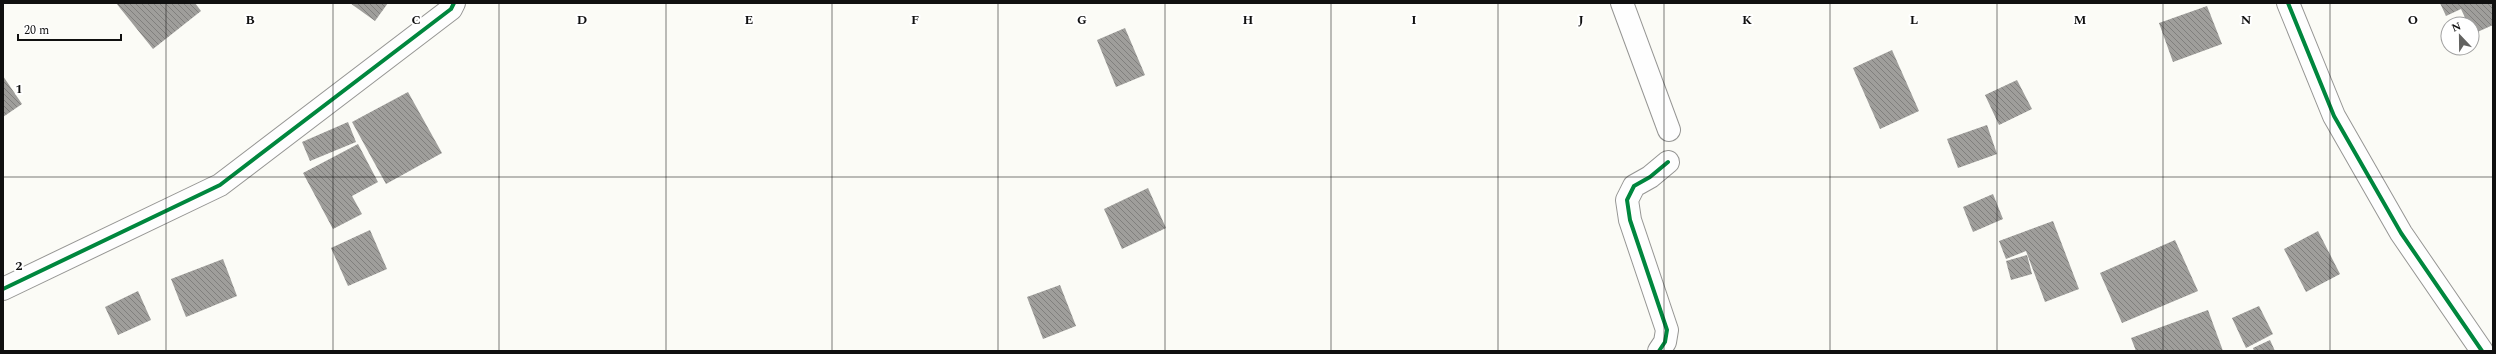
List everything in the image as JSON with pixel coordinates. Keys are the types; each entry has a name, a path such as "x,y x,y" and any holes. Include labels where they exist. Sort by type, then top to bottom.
{"street":[{"path":"3,288 220,185 450,9 454,3"},
{"path":"1622,3 1669,130"},
{"path":"2288,3 2334,116 2401,234 2482,351"},
{"path":"1659,351 1665,342 1667,330 1630,220 1627,200 1634,186 1650,177 1668,162"}],"building":[{"path":"116,3 195,3 201,11 153,49"},
{"path":"350,3 388,3 375,21"},
{"path":"2440,3 2492,3 2493,25 2480,31 2480,16 2464,16 2461,9 2446,16"},
{"path":"2207,6 2222,44 2173,62 2159,23"},
{"path":"1125,28 1145,75 1116,87 1097,40"},
{"path":"1892,50 1919,111 1880,129 1853,68"},
{"path":"3,76 22,104 3,117"},
{"path":"2017,80 2032,109 1999,125 1985,95"},
{"path":"408,92 442,153 386,184 352,122"},
{"path":"348,122 356,142 310,161 302,142"},
{"path":"1987,125 1997,154 1958,168 1947,139"},
{"path":"358,144 378,182 352,196 362,214 333,229 303,173"},
{"path":"1148,188 1166,228 1122,249 1104,209"},
{"path":"1993,194 2003,219 1973,232 1963,207"},
{"path":"2053,221 2079,289 2045,302 2026,251 2006,259 1999,241"},
{"path":"370,230 387,269 348,286 331,248"},
{"path":"2318,231 2340,274 2306,292 2284,249"},
{"path":"2175,240 2198,291 2122,323 2100,273"},
{"path":"2027,255 2032,274 2011,280 2006,261"},
{"path":"223,259 237,296 186,317 171,279"},
{"path":"1060,285 1076,326 1043,339 1027,297"},
{"path":"138,291 151,320 118,335 105,307"},
{"path":"2259,306 2273,334 2246,348 2232,318"},
{"path":"2208,310 2223,351 2136,351 2131,338"},
{"path":"2270,340 2275,351 2254,351 2253,348"}],"cycle path":[{"path":"3,289 220,185 451,9 454,3"},
{"path":"2288,3 2334,116 2401,233 2482,351"},
{"path":"1659,351 1665,342 1667,330 1630,220 1627,200 1634,186 1650,177 1668,162"}]}
